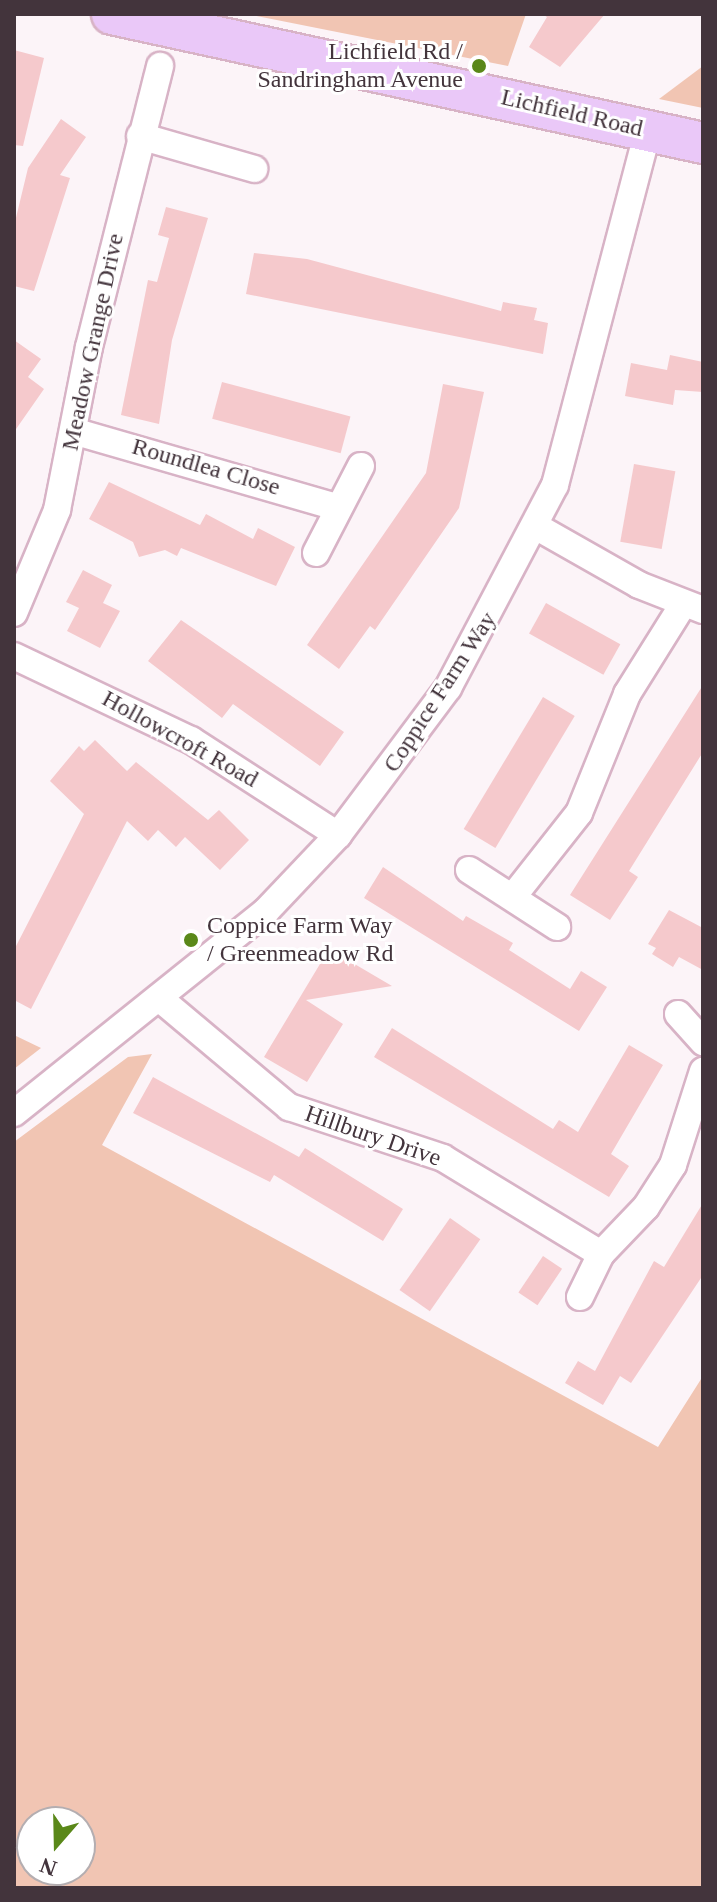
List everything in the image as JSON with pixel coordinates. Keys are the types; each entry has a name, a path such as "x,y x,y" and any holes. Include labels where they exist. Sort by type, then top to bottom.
{"main road":[{"name":"Lichfield Road","path":"112,14 223,24 703,143"}],"street":[{"name":"Meadow Grange Drive","path":"14,613 57,510 140,136 160,66"},
{"name":"Coppice Farm Way","path":"14,1113 266,911 338,835 448,688 537,527 573,430 648,130"},
{"path":"140,136 254,169"},
{"name":"Roundlea Close","path":"73,431 202,462 337,507"},
{"path":"316,553 337,507 361,466"},
{"path":"515,894 579,813 627,694 692,608 537,527"},
{"name":"Hollowcroft Road","path":"14,656 191,740 338,835"},
{"path":"469,870 515,894 557,927"},
{"name":"Hillbury Drive","path":"159,998 289,1107 443,1158 601,1254"},
{"path":"678,1014 703,1042"},
{"path":"580,1297 601,1254 646,1207 673,1165 703,1071"}],"shaded area":[{"path":"247,14 526,14 508,66"},
{"path":"703,66 703,108 659,99"},
{"path":"14,1035 41,1048 14,1069"},
{"path":"152,1054 102,1145 658,1447 703,1376 703,1888 14,1888 14,1142 128,1057"}],"building":[{"path":"542,14 605,14 560,67 529,47 547,17"},
{"path":"14,50 44,58 23,146 14,145"},
{"path":"61,119 86,137 60,175 70,178 34,291 14,286 14,226 28,168"},
{"path":"166,207 208,218 172,340 159,424 121,415 148,280 157,282 169,238 158,235"},
{"path":"254,253 307,259 501,311 503,302 537,308 534,320 548,323 543,354 246,294"},
{"path":"14,340 41,359 28,377 44,389 14,432"},
{"path":"670,355 703,362 703,392 675,390 673,405 625,396 631,363 667,370"},
{"path":"222,382 350,416 341,453 212,419"},
{"path":"443,384 484,392 459,508 375,630 370,626 339,669 307,645 426,473"},
{"path":"634,464 675,471 662,549 620,542"},
{"path":"109,482 200,525 206,514 253,539 258,528 295,547 276,586 181,548 177,556 165,550 139,557 133,542 89,519"},
{"path":"83,570 112,585 103,603 120,611 100,648 67,631 79,608 66,602"},
{"path":"546,603 620,644 603,675 529,634"},
{"path":"181,620 344,732 320,766 233,704 222,718 148,661"},
{"path":"703,685 703,752 629,871 638,877 610,920 570,895"},
{"path":"543,697 575,716 495,848 464,829"},
{"path":"95,740 127,771 136,762 208,820 219,810 249,840 220,870 185,837 176,847 158,830 148,841 127,821 31,1009 14,1000 14,950 84,814 50,781 79,746 84,751"},
{"path":"383,867 463,921 466,916 513,943 509,950 570,989 581,971 607,987 579,1031 364,898"},
{"path":"669,910 703,928 703,970 679,957 673,967 652,954 656,948 648,944"},
{"path":"329,949 392,986 306,1000 343,1024 307,1082 264,1057"},
{"path":"392,1028 553,1129 559,1120 578,1132 629,1045 663,1065 611,1154 629,1166 609,1197 374,1057"},
{"path":"153,1077 299,1157 305,1148 403,1209 383,1241 274,1175 270,1182 133,1113"},
{"path":"703,1203 703,1275 631,1383 620,1376 603,1405 565,1383 578,1361 595,1371 654,1261 664,1267"},
{"path":"450,1218 480,1239 430,1311 400,1290"},
{"path":"543,1256 562,1269 537,1305 518,1292"}],"place":[{"name":"Lichfield Rd / Sandringham Avenue","path":"479,66"},
{"name":"Coppice Farm Way / Greenmeadow Rd","path":"191,940"}]}
